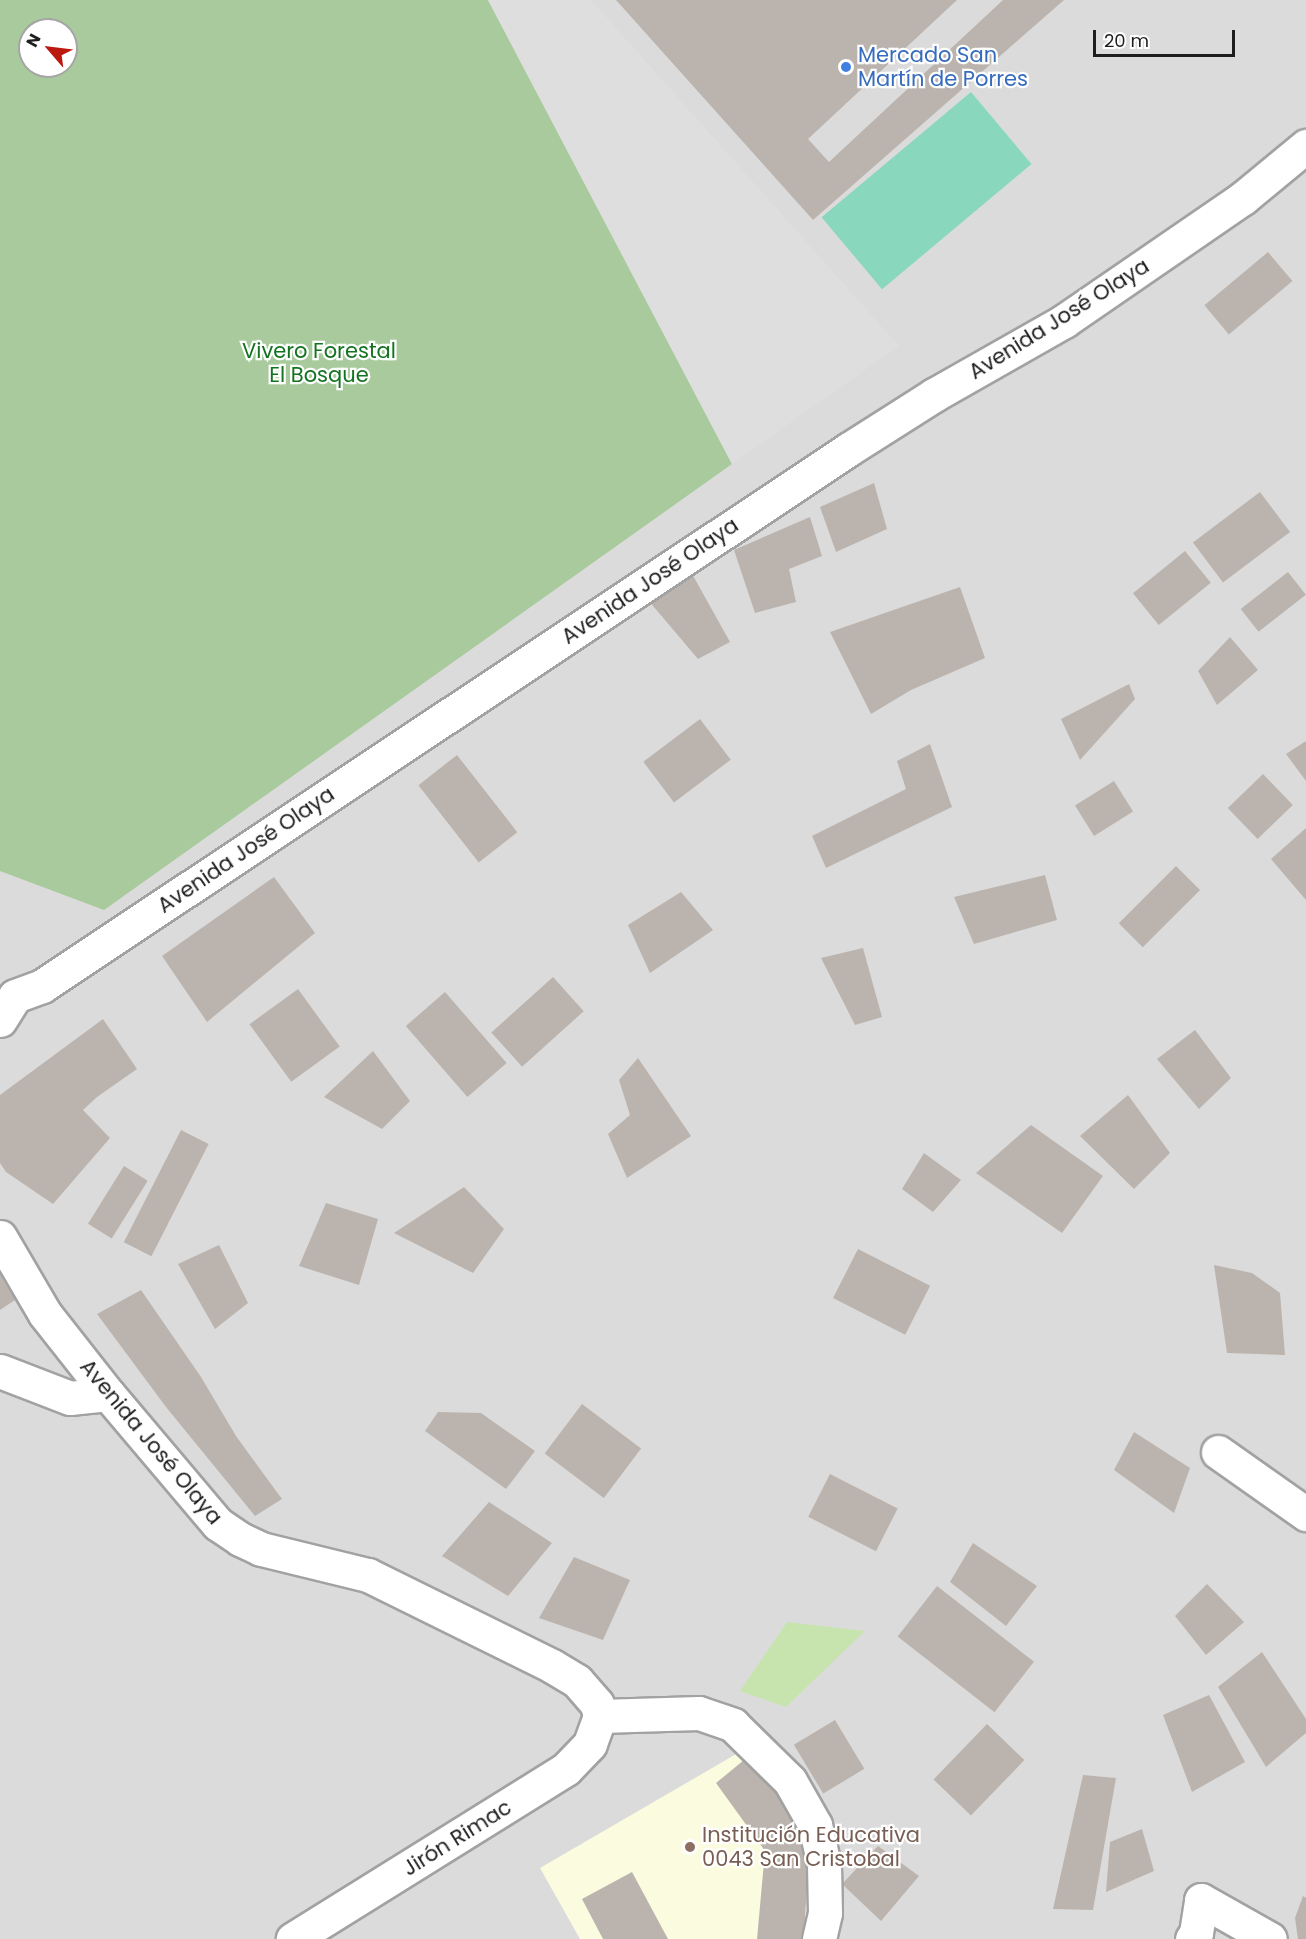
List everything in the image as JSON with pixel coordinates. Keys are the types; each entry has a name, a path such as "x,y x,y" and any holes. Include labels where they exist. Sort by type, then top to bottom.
{"street":[{"name":"Avenida José Olaya","path":"5,1003 42,986 849,449 934,395 1073,315 1243,198 1306,146"},
{"name":"Avenida José Olaya","path":"0,1237 45,1314 108,1394 218,1524 240,1539 288,1557 346,1567 376,1578 578,1682 597,1704 600,1716"},
{"path":"0,1371 70,1398 108,1394"},
{"path":"1218,1452 1306,1514"},
{"path":"600,1716 699,1713 733,1725 790,1781 815,1826 824,1864 825,1913 819,1939"},
{"name":"Jirón Rimac","path":"293,1939 566,1770 590,1744 600,1716"},
{"path":"1192,1939 1196,1933 1201,1900 1270,1939"}],"shaded area":[{"path":"0,0 1306,0 1306,1939 0,1939"},
{"path":"488,0 591,0 899,346 732,464"},
{"name":"Institución Educativa 0043 San Cristobal","path":"738,1753 784,1797 808,1865 805,1939 580,1939 540,1868"}],"green space":[{"name":"Vivero Forestal El Bosque","path":"0,0 488,0 732,464 104,910 0,871"},
{"path":"971,92 1031,164 882,289 822,217"},
{"path":"787,1622 865,1631 786,1707 740,1691"}],"building":[{"path":"616,0 957,0 808,139 829,162 1003,0 1064,0 813,220"},
{"path":"1268,252 1292,281 1229,334 1204,305"},
{"path":"874,483 887,529 836,552 820,507"},
{"path":"1260,492 1290,532 1223,582 1193,543"},
{"path":"810,517 822,556 789,569 796,602 755,613 734,550"},
{"path":"1185,551 1211,583 1159,625 1133,593"},
{"path":"691,572 730,642 698,659 648,600"},
{"path":"1288,572 1306,595 1259,632 1241,609"},
{"path":"960,587 985,658 911,690 871,714 830,632"},
{"path":"1230,637 1258,670 1217,705 1198,671"},
{"path":"1129,684 1135,699 1080,760 1061,719"},
{"path":"700,719 731,760 674,802 643,762"},
{"path":"1306,741 1306,781 1286,754"},
{"path":"930,744 952,807 826,868 812,836 906,789 897,761"},
{"path":"457,755 517,832 479,862 418,785"},
{"path":"1263,774 1293,805 1258,839 1228,808"},
{"path":"1114,781 1133,812 1094,836 1075,805"},
{"path":"1306,828 1306,900 1271,859"},
{"path":"1176,866 1200,890 1143,947 1119,923"},
{"path":"1045,875 1057,920 974,944 954,897"},
{"path":"274,877 315,933 207,1022 162,956"},
{"path":"681,892 713,930 650,973 628,925"},
{"path":"863,948 882,1017 855,1025 821,958"},
{"path":"553,977 584,1011 522,1067 491,1033"},
{"path":"298,989 340,1046 291,1082 249,1024"},
{"path":"445,992 507,1063 467,1097 406,1026"},
{"path":"103,1019 137,1069 97,1097 83,1110 110,1138 53,1204 6,1172 0,1163 0,1095"},
{"path":"1195,1030 1231,1078 1199,1109 1157,1059"},
{"path":"373,1051 410,1101 382,1129 324,1097"},
{"path":"638,1058 691,1136 627,1178 608,1134 630,1115 619,1080"},
{"path":"1128,1095 1170,1153 1134,1189 1080,1136"},
{"path":"1031,1125 1103,1176 1062,1233 976,1173"},
{"path":"181,1130 209,1144 151,1256 124,1242"},
{"path":"924,1153 961,1180 933,1212 902,1189"},
{"path":"124,1166 148,1181 112,1239 88,1224"},
{"path":"464,1187 504,1229 473,1273 394,1233"},
{"path":"326,1203 378,1219 359,1285 299,1266"},
{"path":"219,1245 248,1303 215,1329 178,1264"},
{"path":"858,1249 930,1286 905,1335 833,1298"},
{"path":"1214,1265 1252,1273 1280,1293 1285,1355 1227,1353"},
{"path":"0,1275 15,1300 0,1310"},
{"path":"141,1290 201,1377 236,1436 282,1499 255,1516 166,1407 97,1314"},
{"path":"582,1404 641,1449 604,1498 545,1454"},
{"path":"438,1412 481,1413 535,1451 506,1489 425,1431"},
{"path":"1134,1432 1190,1468 1174,1513 1114,1470"},
{"path":"830,1474 898,1509 876,1551 808,1517"},
{"path":"489,1502 552,1543 508,1596 442,1556"},
{"path":"973,1543 1037,1586 1006,1626 950,1582"},
{"path":"574,1557 630,1580 603,1640 539,1618"},
{"path":"1207,1584 1244,1622 1206,1655 1175,1616"},
{"path":"937,1586 1034,1662 995,1712 898,1636"},
{"path":"1262,1652 1306,1719 1306,1733 1266,1767 1218,1687"},
{"path":"1209,1695 1245,1762 1192,1792 1163,1715"},
{"path":"835,1720 864,1769 823,1794 794,1745"},
{"path":"987,1724 1024,1760 971,1816 934,1779"},
{"path":"744,1760 784,1797 801,1830 808,1865 804,1939 757,1939 765,1851 716,1783"},
{"path":"1083,1775 1116,1778 1093,1910 1053,1909"},
{"path":"1142,1829 1154,1871 1106,1892 1110,1842"},
{"path":"878,1846 919,1876 881,1921 842,1884"},
{"path":"632,1872 668,1939 603,1939 582,1899"},
{"path":"1303,1896 1306,1898 1306,1939 1298,1939 1295,1918"}],"place":[{"name":"Mercado San Martín de Porres","path":"846,67"},
{"name":"Institución Educativa 0043 San Cristobal","path":"690,1847"}]}
